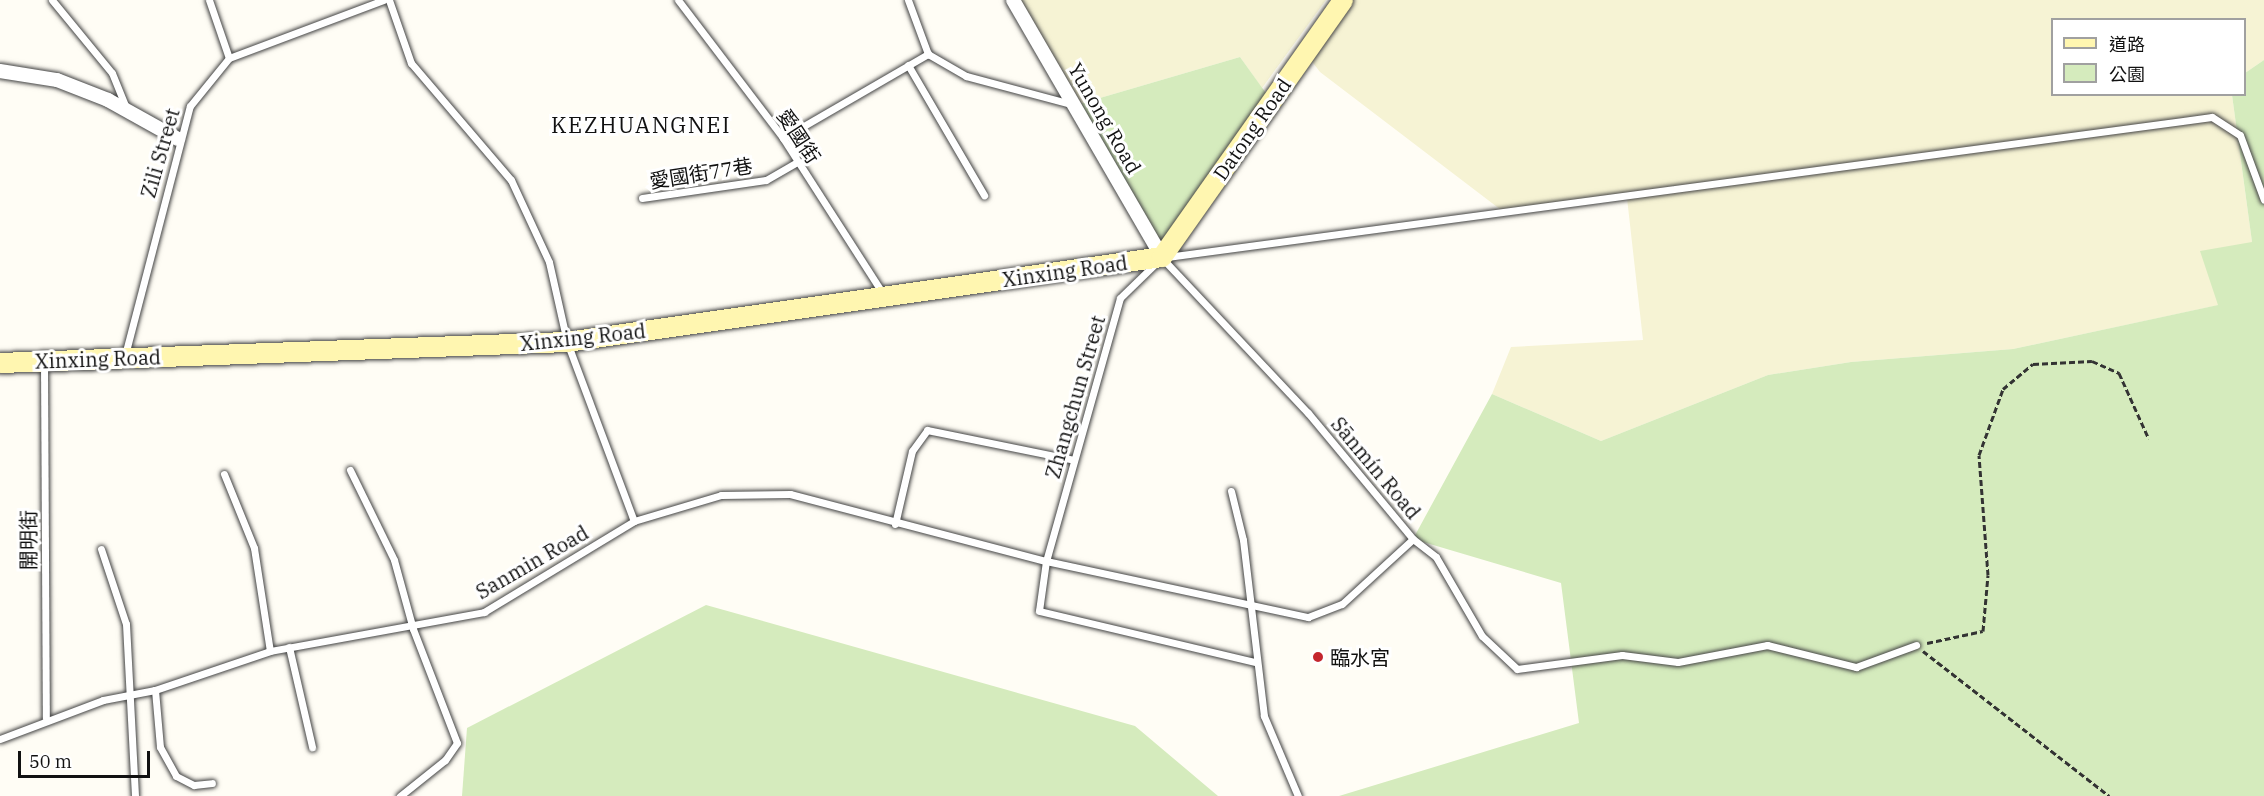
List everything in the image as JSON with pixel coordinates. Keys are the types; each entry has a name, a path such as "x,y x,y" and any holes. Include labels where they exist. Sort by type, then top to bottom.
{"street":[{"name":"Yunong Road","path":"1013,0 1076,105 1162,257"},
{"name":"Datong Road","path":"1162,257 1343,0"},
{"path":"0,71 57,80 127,111 178,140"},
{"name":"Xinxing Road","path":"0,363 567,342 1162,257"}],"lane":[{"path":"52,0 112,73 127,111"},
{"path":"208,0 229,58 383,0"},
{"path":"389,0 411,63 511,180 549,262 567,342 634,520"},
{"name":"愛國街","path":"678,0 783,138 884,296"},
{"path":"909,0 928,54 975,79 1076,105"},
{"path":"783,138 928,54"},
{"name":"Zili Street","path":"124,359 178,140 190,106 229,58"},
{"path":"908,65 984,195"},
{"path":"1162,257 2212,117 2240,135 2264,200"},
{"name":"愛國街77巷","path":"642,198 766,180 797,162"},
{"name":"Zhangchun Street","path":"1162,257 1120,298 1046,561 1039,611 1255,662"},
{"name":"Sānmín Road","path":"1046,561 1308,617 1342,604 1413,539 1308,412 1162,257"},
{"name":"開明街","path":"44,361 46,718"},
{"path":"895,524 912,451 927,430 1074,460"},
{"path":"350,470 394,560 413,629 457,743 445,760 400,796"},
{"path":"224,474 254,548 270,651"},
{"path":"1231,490 1252,605 1255,662 1264,717 1298,796"},
{"name":"Sanmin Road","path":"0,739 46,718 133,693 155,690 270,651 413,629 484,612 634,520 721,495 790,494 895,524 1046,561"},
{"path":"1413,539 1436,557 1482,636 1517,669 1622,654 1678,662 1767,645 1856,667 1916,645"},
{"path":"102,549 126,624 133,693 135,796"},
{"path":"290,647 312,747"},
{"path":"155,690 160,747 176,776 194,784 212,783"}],"path":[{"path":"1916,645 1983,631 1988,575 1979,455 2003,389 2033,364 2092,361 2119,373 2149,439"},
{"path":"1916,645 2109,796"}],"shaded area":[{"path":"1016,0 1326,0 1262,88 1240,57 1076,105"},
{"path":"1353,0 2264,0 2264,60 2246,72 2246,18 2051,18 2051,96 2232,96 2252,242 2219,305 2013,349 1851,362 1768,375 1601,441 1492,394 1511,347 1643,340 1627,198 1505,213 1320,72 1310,59"}],"green space":[{"path":"1240,57 1273,103 1163,251 1076,105"},
{"path":"2264,60 2264,796 1339,796 1579,723 1561,583 1413,539 1492,394 1601,441 1768,375 1851,362 2013,349 2218,305 2200,251 2252,242 2232,96 2246,96 2246,72"},
{"path":"706,605 1135,726 1218,796 462,796 467,728"}],"place":[{"name":"臨水宮","path":"1318,657"}],"district":[{"name":"KEZHUANGNEI","path":"641,125"}]}
